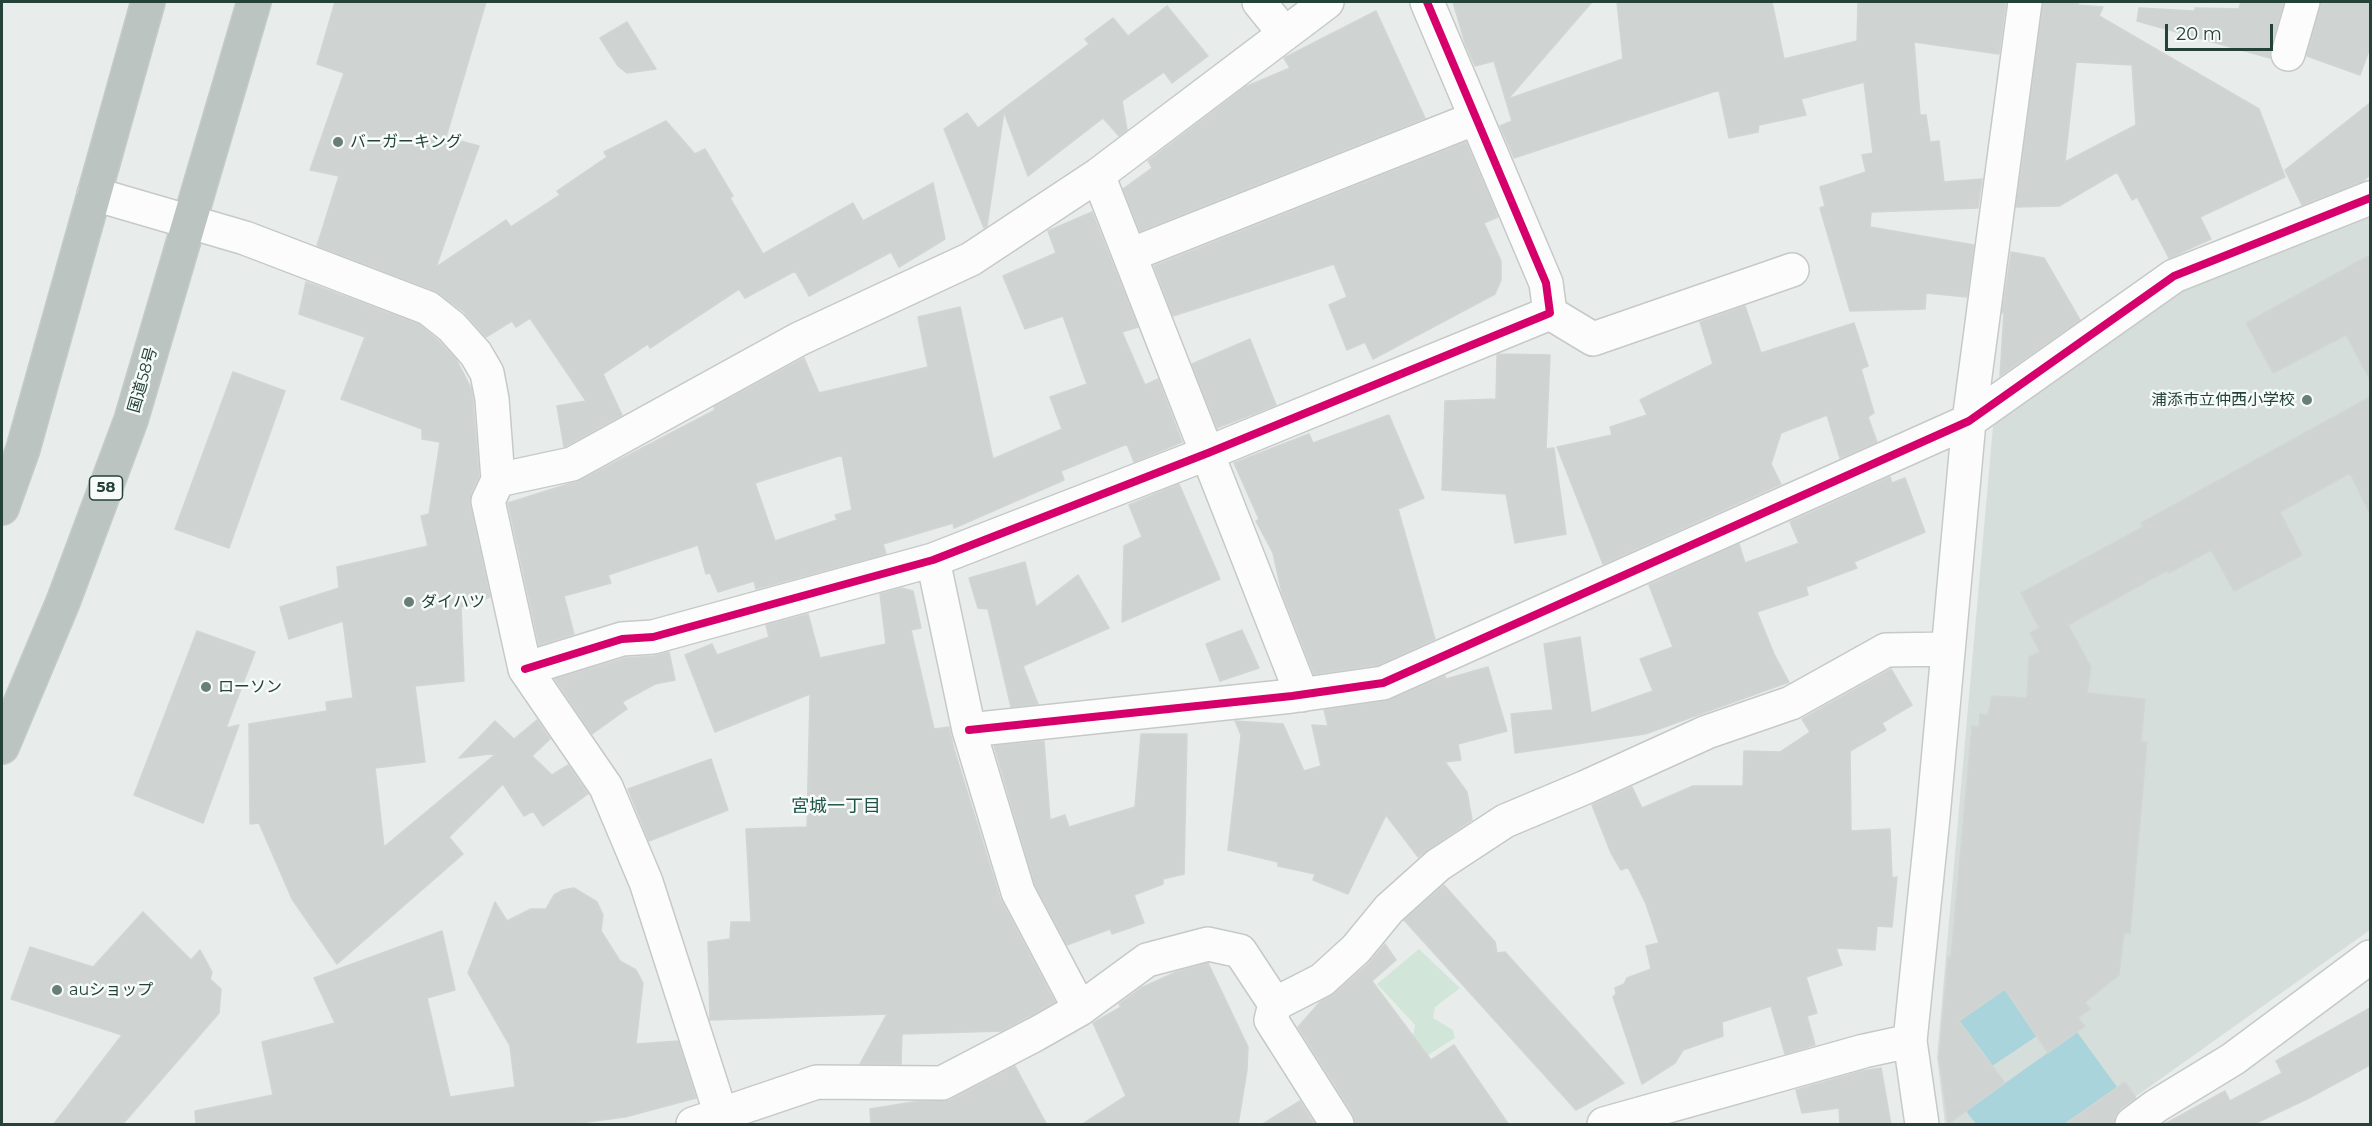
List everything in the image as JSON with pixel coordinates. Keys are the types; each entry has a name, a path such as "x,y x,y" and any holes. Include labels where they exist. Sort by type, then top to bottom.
{"highway":[{"path":"2,508 23,449 148,2"},
{"name":"国道58号","path":"2,747 63,602 131,420 254,2"}],"street":[{"path":"1259,2 1284,33"},
{"path":"498,480 572,464 799,339 971,259 1098,175 1327,2"},
{"path":"1427,2 1546,283 1550,313"},
{"path":"1922,1125 1910,1041 1969,421 2025,2"},
{"path":"2288,54 2303,2"},
{"path":"1130,255 1476,118"},
{"path":"1098,175 1302,695"},
{"path":"94,194 245,238 428,308 452,327 476,354 487,373 492,399 498,480 488,501 525,669 606,787 646,882 712,1121 817,1082 942,1083 1036,1035 1080,1009 1147,960 1208,944 1240,951 1275,1004 1271,1020 1337,1125"},
{"path":"969,730 1302,695 1383,683 1969,421 2174,276 2370,198"},
{"path":"1550,313 1593,339 1792,270"},
{"path":"525,669 622,639 653,637 933,560 1208,453 1550,313"},
{"path":"933,560 969,730 1018,892 1080,1009"},
{"path":"1275,1004 1322,980 1356,949 1389,909 1438,865 1505,821 1587,788 1707,732 1791,703 1886,650 1948,649"},
{"path":"2132,1125 2156,1106 2233,1059 2370,957"},
{"path":"1604,1125 1864,1051 1910,1041"}],"shaded area":[{"name":"浦添市立仲西小学校","path":"2370,206 2370,930 2097,1124 1945,1124 1937,1057 1993,426 2181,283"}],"green space":[{"path":"1419,949 1460,988 1435,1007 1433,1018 1453,1030 1455,1038 1406,1069 1415,1025 1377,984"}],"water":[{"path":"2005,989 2037,1036 1992,1066 1959,1021"},
{"path":"2077,1032 2117,1087 2064,1124 1976,1124 1966,1111"}],"building":[{"path":"335,2 486,2 446,137 479,146 436,267 506,220 511,227 560,195 557,191 607,157 604,152 666,121 695,154 705,149 733,196 730,198 763,254 853,203 863,221 933,183 945,239 899,267 891,252 809,296 795,271 745,298 739,289 650,348 648,344 603,374 622,415 564,447 557,406 586,401 530,318 516,327 512,321 486,337 464,312 435,291 317,246 339,176 310,170 344,73 317,64"},
{"path":"1453,2 1592,2 1508,99 1623,59 1617,2 1772,2 1784,59 1857,41 1858,2 2006,2 1999,54 1914,42 1920,115 1926,115 1930,142 1939,141 1944,182 1982,179 1978,208 1871,212 1870,227 1974,245 1967,297 1926,293 1925,309 1850,311 1820,208 1825,206 1820,187 1866,172 1862,155 1873,153 1864,82 1801,99 1806,115 1759,125 1758,132 1729,138 1719,90 1514,158 1500,126 1512,121 1494,61 1475,66 1465,43"},
{"path":"2043,2 2079,2 2078,5 2103,7 2099,16 2259,109 2285,177 2200,217 2211,239 2169,258 2137,197 2132,200 2117,172 2059,206 2016,207","holes":["2076,62 2132,65 2136,125 2065,162"]},
{"path":"2241,2 2284,2 2270,49 2270,58 2137,21 2139,8 2195,11 2195,8 2239,9"},
{"path":"2321,2 2370,2 2370,48 2360,75 2307,56"},
{"path":"1167,6 1208,56 1172,83 1164,72 1122,101 1127,130 1119,136 1103,118 1028,176 1004,112 987,226 984,228 944,129 967,113 978,128 1089,44 1085,39 1113,18 1128,36"},
{"path":"1376,11 1425,118 1140,231 1123,189 1152,168 1148,161 1245,87 1290,68 1284,58"},
{"path":"627,22 656,69 627,73 618,66 600,38"},
{"path":"2370,103 2370,175 2363,181 2302,205 2285,170"},
{"path":"1466,142 1498,217 1484,223 1501,261 1501,280 1495,294 1373,359 1365,342 1347,350 1329,305 1347,297 1334,264 1173,316 1154,266"},
{"path":"1092,212 1138,327 1122,332 1145,385 1158,379 1182,442 1134,462 1127,444 1061,471 1064,480 954,528 953,523 883,544 886,554 756,589 754,581 718,592 710,573 706,574 698,545 608,575 611,583 564,596 574,634 539,645 508,503 581,480 715,410 714,407 804,358 819,393 928,367 918,317 960,307 993,459 1062,429 1050,397 1087,384 1063,316 1025,329 1003,276 1056,253 1048,231","holes":["842,455 852,510 835,515 837,520 775,541 755,483"]},
{"path":"2011,252 2044,258 2080,320 2000,376 2004,313 2002,313"},
{"path":"2370,255 2370,380 2346,335 2273,373 2246,323"},
{"path":"306,282 419,324 456,359 471,388 473,400 479,476 471,493 470,505 490,597 461,607 464,681 415,686 425,762 375,768 384,847 497,753 459,758 495,721 514,739 537,720 550,739 532,756 552,775 568,765 588,794 543,826 533,811 524,816 503,784 449,837 463,854 337,964 292,899 259,823 250,824 249,724 327,711 326,702 353,698 343,621 289,639 280,607 339,588 337,567 428,546 421,516 429,514 440,442 422,439 422,429 341,399 365,337 299,314"},
{"path":"1745,306 1761,353 1854,323 1868,366 1861,369 1874,413 1868,417 1877,442 1840,458 1827,415 1781,433 1771,464 1781,484 1603,564 1557,447 1612,435 1610,427 1647,415 1640,400 1713,364 1700,322"},
{"path":"1250,339 1276,405 1217,428 1192,364"},
{"path":"1497,355 1550,355 1546,449 1554,448 1566,534 1515,543 1506,494 1442,490 1445,401 1496,399"},
{"path":"233,372 285,391 229,548 175,529"},
{"path":"2370,397 2370,514 2350,473 2280,512 2302,555 2234,591 2211,550 2169,573 2168,570 2068,625 2091,667 2087,693 2145,699 2141,742 2147,742 2130,934 2124,933 2119,975 2085,1002 2090,1009 2078,1018 2085,1026 2048,1053 2005,989 1959,1021 2005,1083 1948,1124 1939,1058 1948,957 1951,957 1972,726 1979,727 1980,714 1988,715 1992,696 2027,698 2029,657 2040,652 2030,633 2039,628 2021,593 2143,527 2141,523"},
{"path":"1389,415 1424,498 1398,509 1435,639 1378,665 1314,674 1282,593 1273,553 1256,521 1259,519 1234,463 1309,434 1313,443"},
{"path":"1890,477 1892,483 1905,478 1925,532 1854,562 1857,568 1806,587 1808,595 1757,612 1774,654 1789,682 1645,734 1515,753 1511,714 1553,710 1544,644 1580,637 1591,713 1653,691 1640,659 1673,647 1649,585 1739,544 1745,563 1799,543 1790,522"},
{"path":"1179,484 1220,579 1122,622 1124,546 1142,537 1129,505"},
{"path":"1025,562 1036,607 1078,575 1109,628 1023,666 1038,704 1011,707 988,609 978,608 969,578"},
{"path":"901,588 913,591 921,628 911,630 934,729 949,727 1000,898 1055,1002 1002,1031 902,1034 901,1064 860,1064 887,1014 710,1020 708,942 730,939 731,922 751,922 746,829 807,827 810,694 715,732 685,655 712,644 717,655 769,637 766,625 808,614 820,658 886,644 880,594"},
{"path":"1242,630 1259,668 1220,681 1206,644"},
{"path":"197,631 255,652 226,728 239,725 203,823 134,795"},
{"path":"669,652 675,680 655,684 622,702 627,709 592,734 555,679 625,658 654,656"},
{"path":"1488,667 1507,731 1458,744 1461,760 1445,762 1467,792 1472,820 1418,857 1386,815 1348,894 1313,880 1315,874 1278,866 1278,862 1228,850 1241,735 1235,721 1283,724 1304,771 1321,766 1312,725 1328,726 1324,710 1386,701 1445,676 1446,679"},
{"path":"1891,669 1912,705 1882,723 1886,730 1850,751 1851,831 1890,829 1892,878 1897,877 1892,927 1877,926 1875,950 1836,948 1842,965 1806,977 1817,1013 1807,1016 1815,1045 1785,1054 1771,1006 1722,1022 1723,1036 1683,1050 1675,1063 1642,1084 1613,997 1616,994 1615,988 1624,984 1627,978 1651,969 1646,946 1659,943 1646,904 1628,867 1621,870 1611,853 1592,805 1632,787 1642,808 1693,786 1743,786 1744,751 1780,752 1810,732 1802,719"},
{"path":"1141,734 1187,734 1184,874 1163,879 1163,884 1134,895 1144,923 1112,934 1110,929 1067,945 1035,885 994,746 1044,741 1050,820 1065,815 1069,827 1135,807"},
{"path":"711,759 728,810 649,841 628,789"},
{"path":"1444,885 1495,942 1497,953 1505,952 1624,1083 1576,1110 1404,920"},
{"path":"574,888 597,902 603,915 601,931 620,961 636,970 643,983 636,1044 678,1041 696,1098 625,1117 565,1125 196,1125 195,1111 273,1095 262,1042 335,1023 314,978 442,931 455,990 427,998 450,1097 515,1087 510,1046 468,973 495,902 507,921 531,909 546,909 554,895"},
{"path":"143,912 191,960 200,950 212,972 210,979 221,989 219,1013 122,1125 53,1125 122,1035 11,999 30,947 93,967"},
{"path":"1385,944 1396,960 1372,981 1431,1060 1454,1045 1509,1125 1356,1125 1353,1114 1298,1027 1320,1002 1334,994 1369,963"},
{"path":"1208,963 1248,1047 1247,1070 1238,1125 1081,1125 1126,1096 1093,1023 1121,1007 1119,1004 1141,988 1176,972"},
{"path":"2370,1008 2370,1065 2252,1125 2163,1125 2225,1091 2230,1101 2282,1073 2276,1061"},
{"path":"1015,1066 1047,1125 871,1125 870,1109 913,1102 950,1100"},
{"path":"1881,1068 1891,1125 1840,1125 1839,1108 1802,1113 1796,1090 1862,1071"},
{"path":"2125,1082 2136,1098 2120,1109 2115,1116 2114,1125 2064,1125"},
{"path":"1300,1101 1315,1125 1261,1125"}],"cycle path":[{"path":"525,669 622,639 653,637 933,560 1208,453 1550,313 1546,283 1427,2"},
{"path":"969,730 1292,696 1383,683 1969,421 2174,276 2370,198"}],"place":[{"name":"バーガーキング","path":"338,142"},
{"name":"浦添市立仲西小学校","path":"2307,400"},
{"name":"ダイハツ","path":"409,602"},
{"name":"ローソン","path":"206,687"},
{"name":"auショップ","path":"57,990"}],"district":[{"name":"宮城一丁目","path":"836,807"}]}
